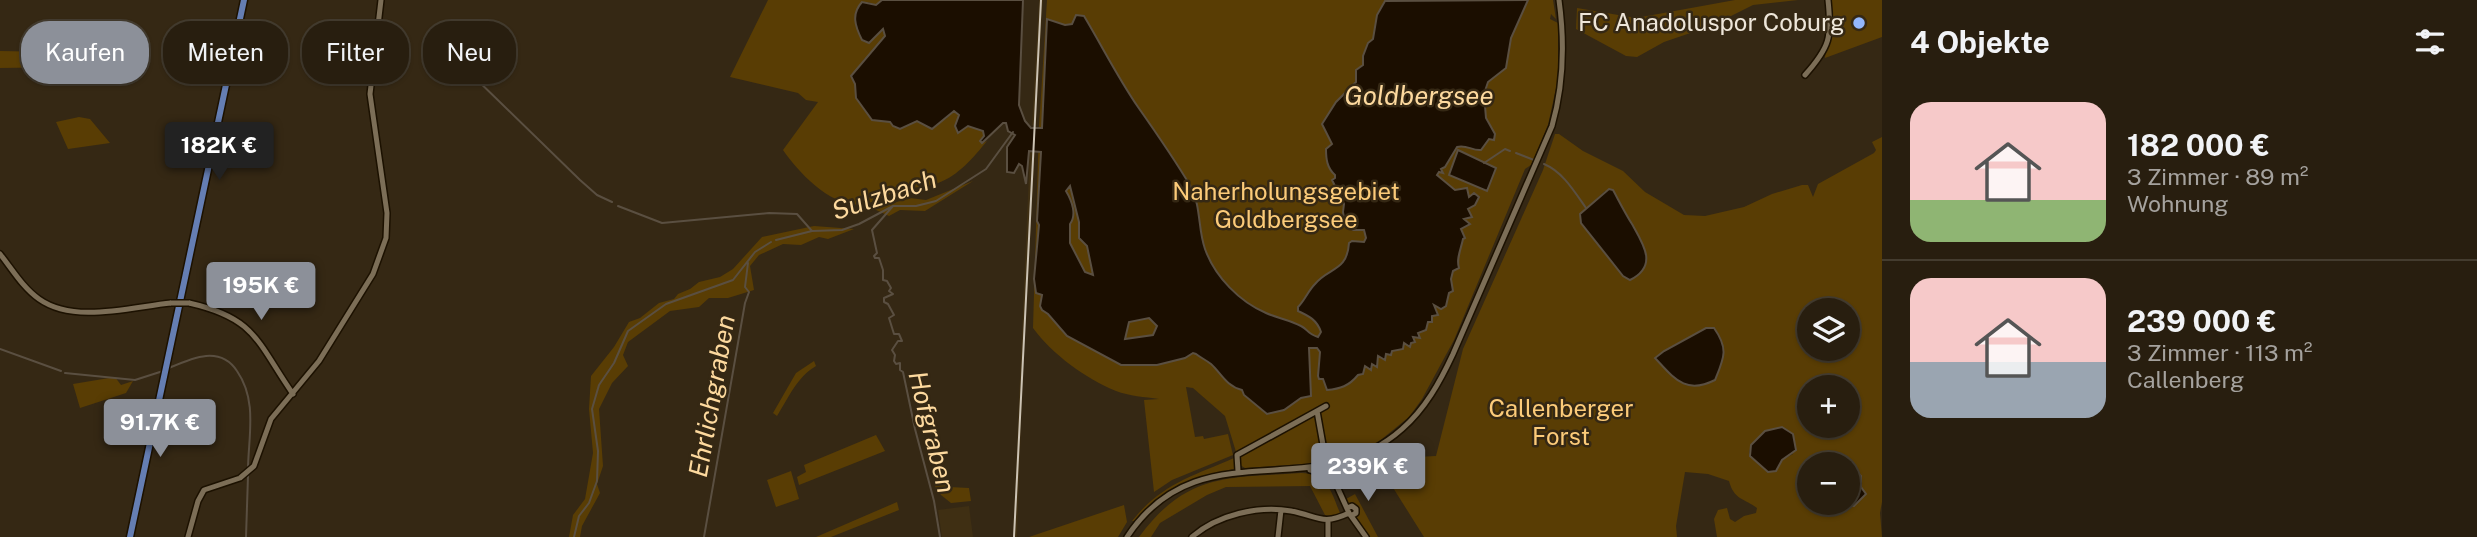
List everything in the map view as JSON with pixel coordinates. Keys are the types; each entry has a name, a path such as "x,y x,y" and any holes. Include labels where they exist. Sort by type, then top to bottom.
{"main road":[{"path":"130,537 244,0"}],"street":[{"path":"188,537 198,501 204,491 233,481 248,471 258,456 278,408 293,394 319,361 378,262 386,238 387,213 370,94 382,0"},
{"path":"1128,535 1149,510 1174,490 1195,481 1238,471 1328,466 1367,452 1400,431 1426,403 1441,378 1552,126 1560,98 1563,70 1563,31 1559,0"},
{"path":"1805,75 1821,58 1828,43 1828,0"},
{"path":"0,254 32,293 64,311 86,313 189,303 223,312 244,325 265,350 293,394"},
{"path":"1238,471 1237,455 1326,406"},
{"path":"1317,411 1325,456 1333,479 1349,512 1366,537"},
{"path":"1302,469 1321,472 1333,479"},
{"path":"1192,537 1206,526 1226,517 1282,510 1328,521 1349,512"},
{"path":"1279,537 1282,510"},
{"path":"1328,521 1328,537"}],"shaded area":[{"path":"1039,0 1043,0 1035,125 1032,125"},
{"path":"1030,150 1035,151 1023,363 1017,537 1013,537"},
{"path":"969,506 973,537 942,537 938,510"}],"green space":[{"path":"768,0 882,0 876,5 868,2 885,36 874,52 864,59 855,83 856,98 872,120 890,122 946,119 953,111 959,115 961,132 968,125 983,131 981,141 987,141 959,171 938,183 901,190 865,204 853,204 829,196 798,169 783,150 818,102 806,100 798,93 730,77"},
{"name":"Naherholungsgebiet Goldbergsee","path":"1047,0 1553,0 1556,19 1551,14 1550,19 1558,23 1558,79 1548,125 1531,165 1525,169 1454,340 1422,399 1409,417 1377,443 1332,462 1245,468 1240,465 1225,416 1193,388 1186,387 1195,437 1203,436 1204,439 1228,434 1233,455 1172,480 1154,492 1144,400 1159,399 1121,393 1104,386 1070,365 1033,328 1039,127"},
{"path":"1735,0 1798,0 1753,5 1711,26 1664,42 1637,57 1626,56 1576,29 1577,8 1636,18"},
{"name":"FC Anadoluspor Coburg","path":"1829,0 1882,0 1882,37 1825,58"},
{"path":"0,51 21,51 21,68 0,68"},
{"path":"79,117 90,119 110,143 68,149 56,122"},
{"name":"Callenberger Forst","path":"1555,134 1623,171 1645,192 1684,215 1705,216 1744,207 1772,194 1802,185 1808,185 1813,197 1818,184 1874,153 1876,150 1872,142 1882,137 1882,537 1717,537 1714,519 1718,510 1727,508 1730,519 1735,522 1756,513 1757,508 1737,495 1729,481 1708,474 1685,472 1676,526 1677,537 1424,537 1380,467 1349,482 1345,471 1378,459 1436,456 1463,349 1543,170","holes":["1605,191 1642,241 1580,214","1784,428 1789,431 1793,454 1782,460 1776,471 1768,472 1749,453 1751,447 1762,435"]},
{"path":"973,181 925,211 900,210 889,216 874,209 910,198 926,200"},
{"path":"814,226 854,229 828,239 819,237 801,245 783,244 759,255 750,266 754,290 728,298 709,298 699,307 670,311 628,342 623,355 628,366 612,383 599,409 603,466 597,484 600,493 582,526 580,537 569,537 573,515 585,499 593,453 589,409 591,376 614,347 629,322 640,318 659,303 674,299 699,282 720,277 733,269 762,237"},
{"path":"814,361 816,366 798,382 777,416 773,413 796,373"},
{"path":"115,377 121,385 133,381 126,393 80,408 73,384"},
{"path":"876,435 885,451 799,485 797,477 806,472 804,465"},
{"path":"1234,458 1234,469 1168,492 1132,521 1154,498 1178,482"},
{"path":"791,471 799,499 776,507 767,480"},
{"path":"1301,473 1323,480 1340,513 1333,517 1325,515 1310,486 1226,487 1160,523 1151,537 1139,537 1174,500 1211,482"},
{"path":"937,479 949,487 969,488 971,501 951,503 934,485"},
{"path":"1355,494 1378,537 1368,537 1355,518 1359,512 1346,499"},
{"path":"897,502 899,510 831,537 816,537"},
{"path":"1124,505 1127,522 1118,537 1029,537"}],"water":[{"name":"Goldbergsee","path":"882,0 1023,0 1019,105 1031,128 1042,128 1047,19 1065,25 1072,24 1076,15 1084,16 1131,96 1191,187 1205,249 1222,279 1256,308 1304,327 1318,337 1321,332 1317,324 1298,311 1298,307 1320,279 1345,259 1349,243 1364,242 1366,238 1364,230 1353,230 1345,224 1344,204 1332,180 1335,175 1327,160 1326,149 1332,144 1322,124 1336,102 1356,82 1356,70 1363,65 1368,43 1373,39 1377,15 1385,1 1528,0 1511,38 1506,68 1488,82 1484,94 1486,118 1495,134 1494,140 1489,139 1481,150 1457,147 1441,169 1443,173 1439,172 1437,175 1455,190 1467,188 1469,197 1474,193 1479,197 1475,205 1468,209 1472,217 1464,219 1470,224 1461,229 1465,238 1459,254 1459,268 1453,271 1451,279 1453,291 1449,293 1446,306 1441,309 1434,305 1438,315 1432,316 1432,322 1428,322 1426,330 1418,333 1420,338 1413,337 1415,342 1411,343 1410,347 1404,343 1403,349 1392,351 1391,355 1386,354 1385,360 1378,356 1377,367 1372,364 1371,370 1365,366 1363,374 1340,388 1327,390 1323,379 1318,376 1320,352 1317,348 1309,348 1311,396 1301,398 1284,410 1267,414 1244,395 1242,390 1228,382 1211,364 1196,354 1157,365 1121,365 1067,336 1042,310 1042,295 1036,293 1034,279 1041,152 1029,151 1026,184 1022,166 1019,164 1014,173 1007,172 1007,147 1015,135 1008,131 1006,123 982,143 980,141 984,136 983,131 968,126 958,133 955,126 959,115 954,111 932,129 917,121 900,129 890,122 872,120 856,98 855,84 851,76 885,36 883,29 869,43 862,40 856,25 856,11 862,2 876,5","holes":["1070,186 1079,222 1079,238 1087,246 1093,275 1085,272 1070,243 1073,212 1066,191","1149,318 1157,326 1153,335 1125,339 1129,322"]},
{"path":"1458,150 1496,168 1487,191 1449,175"},
{"path":"1609,189 1613,190 1641,240 1646,255 1644,268 1630,280 1623,276 1581,223 1580,214"},
{"path":"1706,328 1714,328 1722,342 1724,354 1721,366 1715,380 1696,386 1688,385 1674,378 1655,358"},
{"path":"1782,427 1793,434 1796,450 1782,460 1776,471 1768,472 1750,456 1751,445 1765,431"},
{"path":"1860,475 1861,487 1866,494 1860,500"}],"waterway":[{"path":"481,84 580,180 597,195 612,202"},
{"name":"Sulzbach","path":"776,240 812,231 842,230 893,206 916,206 936,201 986,169 1013,132"},
{"path":"1484,163 1505,149 1510,151"},
{"path":"1516,153 1534,160"},
{"path":"1544,164 1562,177 1586,208"},
{"path":"618,206 662,223 769,213 797,214 812,231"},
{"name":"Hofgraben","path":"893,206 872,230 877,253 874,256 879,258 883,280 887,281 891,288 889,291 893,294 884,298 884,302 894,315 889,318 894,334 899,334 902,341 898,341 892,350 894,361 896,364 900,363 900,370 903,372 940,537"},
{"name":"Sulzbach","path":"574,537 579,516 589,503 597,481 598,451 592,409 599,385 614,363 628,331 666,304 733,280 755,252 771,242"},
{"name":"Ehrlichgraben","path":"704,537 749,292 745,287 748,263"},
{"path":"0,349 61,371"},
{"path":"169,368 196,358 214,356 230,363 237,371 250,405 248,467"},
{"path":"65,373 135,380 163,371"},
{"path":"246,537 248,476"}],"railway":[{"path":"1014,537 1041,0"}],"place":[{"name":"FC Anadoluspor Coburg","path":"1859,23"}]}
